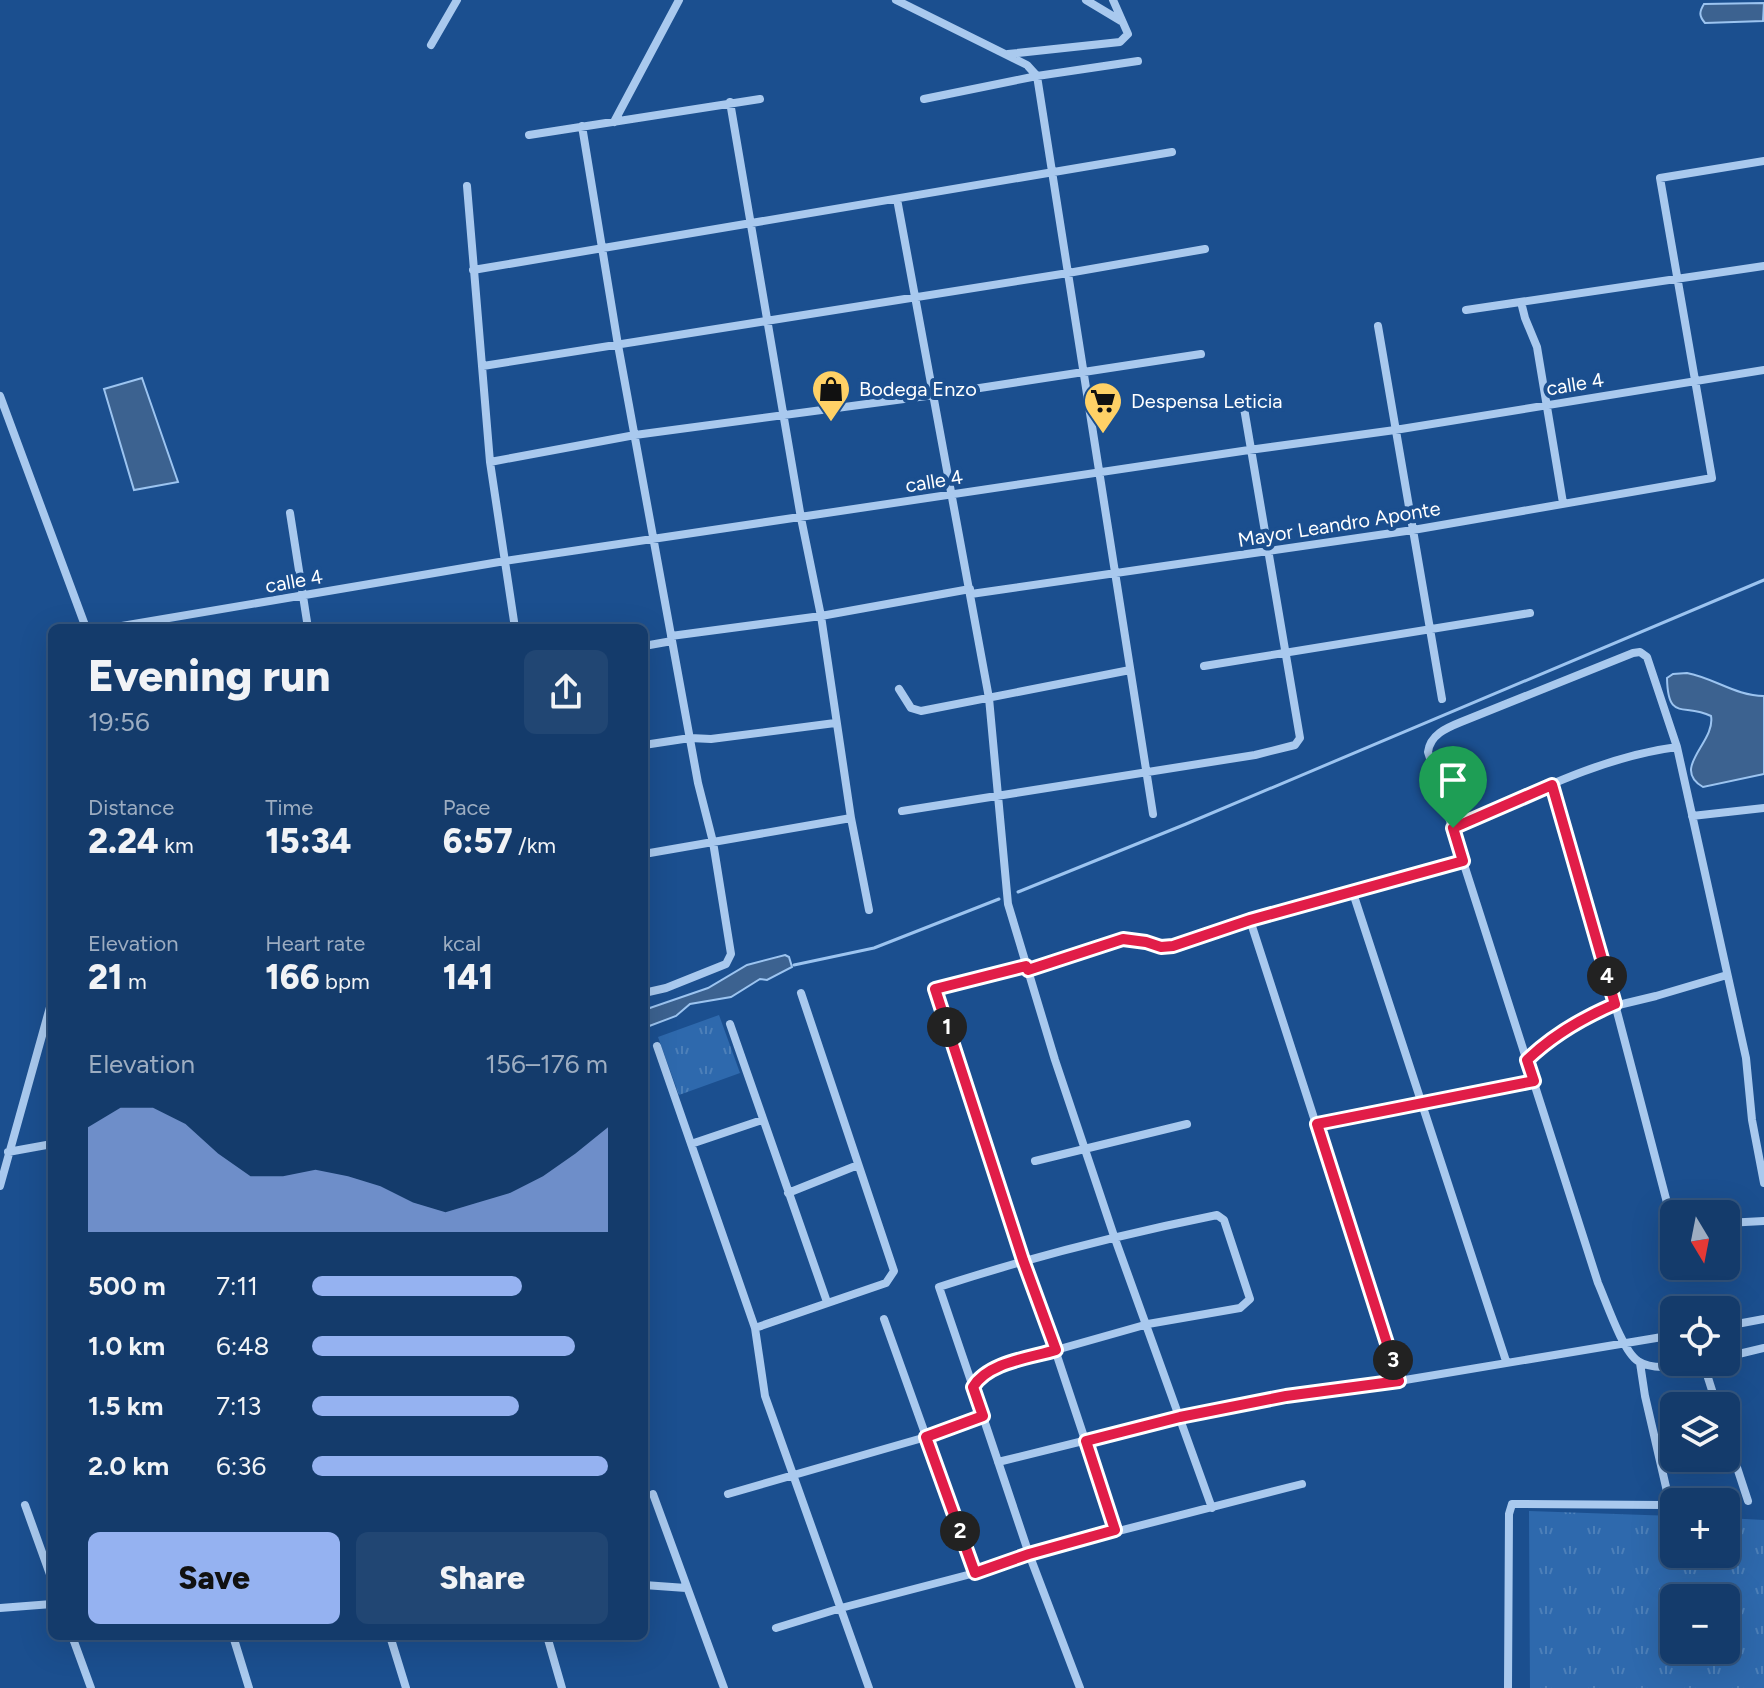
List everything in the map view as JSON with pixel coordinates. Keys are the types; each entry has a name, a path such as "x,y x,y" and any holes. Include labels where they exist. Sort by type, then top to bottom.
{"street":[{"path":"431,45 457,0"},
{"path":"614,122 679,0"},
{"path":"896,0 1008,54 1027,65 1037,76 1153,814"},
{"path":"1086,0 1121,21"},
{"path":"1008,54 1120,42 1128,34 1113,0"},
{"path":"924,99 1037,76 1138,61"},
{"path":"529,135 760,99"},
{"path":"730,102 801,518 821,616 835,723 869,910"},
{"path":"582,126 618,345 690,738 713,842 731,954 726,964 648,992"},
{"path":"473,270 1172,152"},
{"path":"1695,381 1660,178 1764,161"},
{"path":"467,186 490,462 514,624"},
{"path":"897,199 989,698 1008,904 1114,1236 1212,1508"},
{"path":"483,366 1205,249"},
{"path":"1466,310 1764,266"},
{"path":"1521,302 1537,347 1563,503"},
{"path":"1378,326 1442,699"},
{"path":"490,462 635,435 934,395 1201,354"},
{"name":"calle 4","path":"157,624 505,561 1395,430 1764,370"},
{"name":"Mayor Leandro Aponte","path":"648,645 970,591 1413,530 1712,478 1695,381"},
{"path":"0,396 85,624"},
{"path":"902,811 1255,755 1295,745 1300,738 1244,408"},
{"path":"290,513 307,624"},
{"path":"1204,666 1530,613"},
{"path":"1660,1367 1640,1363 1629,1354 1598,1283 1428,752 1429,742 1448,728 1633,653 1640,652 1647,657 1677,747 1746,1058 1764,1183"},
{"path":"899,689 911,708 921,711 1130,670"},
{"path":"648,744 835,723"},
{"path":"1453,828 1552,785 1643,751 1677,747"},
{"path":"1552,785 1615,1004 1666,1200"},
{"path":"1692,816 1764,808"},
{"path":"648,853 851,818"},
{"path":"1115,1530 935,989 1027,968 1123,939 1161,947 1173,946 1250,920 1463,861"},
{"path":"1353,893 1506,1361"},
{"path":"1250,920 1399,1381"},
{"path":"1527,1060 1548,1039 1615,1004 1656,996 1727,975"},
{"path":"755,1328 886,1283 894,1271 801,993"},
{"path":"0,1185 48,1014"},
{"path":"730,1024 827,1302"},
{"path":"657,1046 755,1328 765,1396 869,1688"},
{"path":"1317,1124 1534,1081"},
{"path":"691,1144 762,1120"},
{"path":"1035,1161 1187,1124"},
{"path":"8,1152 48,1145"},
{"path":"788,1193 858,1165"},
{"path":"973,1387 979,1376 990,1370 1056,1350 1148,1324 1240,1308 1250,1299 1224,1220 1217,1215 1114,1236 1023,1260 939,1287 1029,1554 1080,1688"},
{"path":"1740,1222 1764,1221"},
{"path":"884,1319 975,1573"},
{"path":"1740,1323 1764,1319"},
{"path":"998,1462 1180,1417 1286,1396 1399,1381 1660,1337"},
{"path":"1740,1354 1764,1348"},
{"path":"1508,1688 1509,1514 1512,1504 1665,1505 1669,1500 1640,1363"},
{"path":"728,1494 926,1437 983,1416"},
{"path":"1738,1472 1748,1501"},
{"path":"776,1628 975,1573 1115,1530 1302,1484"},
{"path":"653,1494 724,1688"},
{"path":"25,1505 48,1569"},
{"path":"648,1585 686,1588"},
{"path":"0,1608 48,1604"},
{"path":"73,1640 91,1688"},
{"path":"234,1640 249,1688"},
{"path":"391,1640 406,1688"},
{"path":"548,1640 562,1688"}],"green space":[{"path":"719,1015 740,1073 679,1095 658,1037"},
{"path":"1529,1511 1660,1516 1660,1568 1740,1568 1740,1519 1764,1520 1764,1688 1530,1688"}],"shaded area":[{"path":"1764,3 1763,21 1705,23 1701,16 1704,4"},
{"path":"142,378 178,482 134,490 104,389"},
{"path":"1687,673 1744,693 1764,696 1764,774 1703,787 1694,780 1692,763 1711,726 1711,716 1679,709 1670,701 1667,678 1673,674"},
{"path":"785,955 789,957 792,967 767,980 760,979 731,997 690,1004 676,1016 648,1026 648,1009 708,988 747,965"}],"waterway":[{"path":"1018,892 1764,580"},
{"path":"794,965 874,948 999,899"}],"place":[{"name":"Bodega Enzo","path":"831,423"},
{"name":"Despensa Leticia","path":"1103,435"}],"route":[{"path":"1552,785 1615,1004 1548,1039 1527,1060 1534,1081 1317,1124 1399,1381 1286,1396 1180,1417 1086,1441 1115,1530 975,1573 926,1437 983,1416 973,1387 979,1376 1056,1350 1023,1260 935,989 1026,966 1028,970 1123,939 1161,947 1173,946 1250,920 1463,861 1453,828 1552,785"}]}
